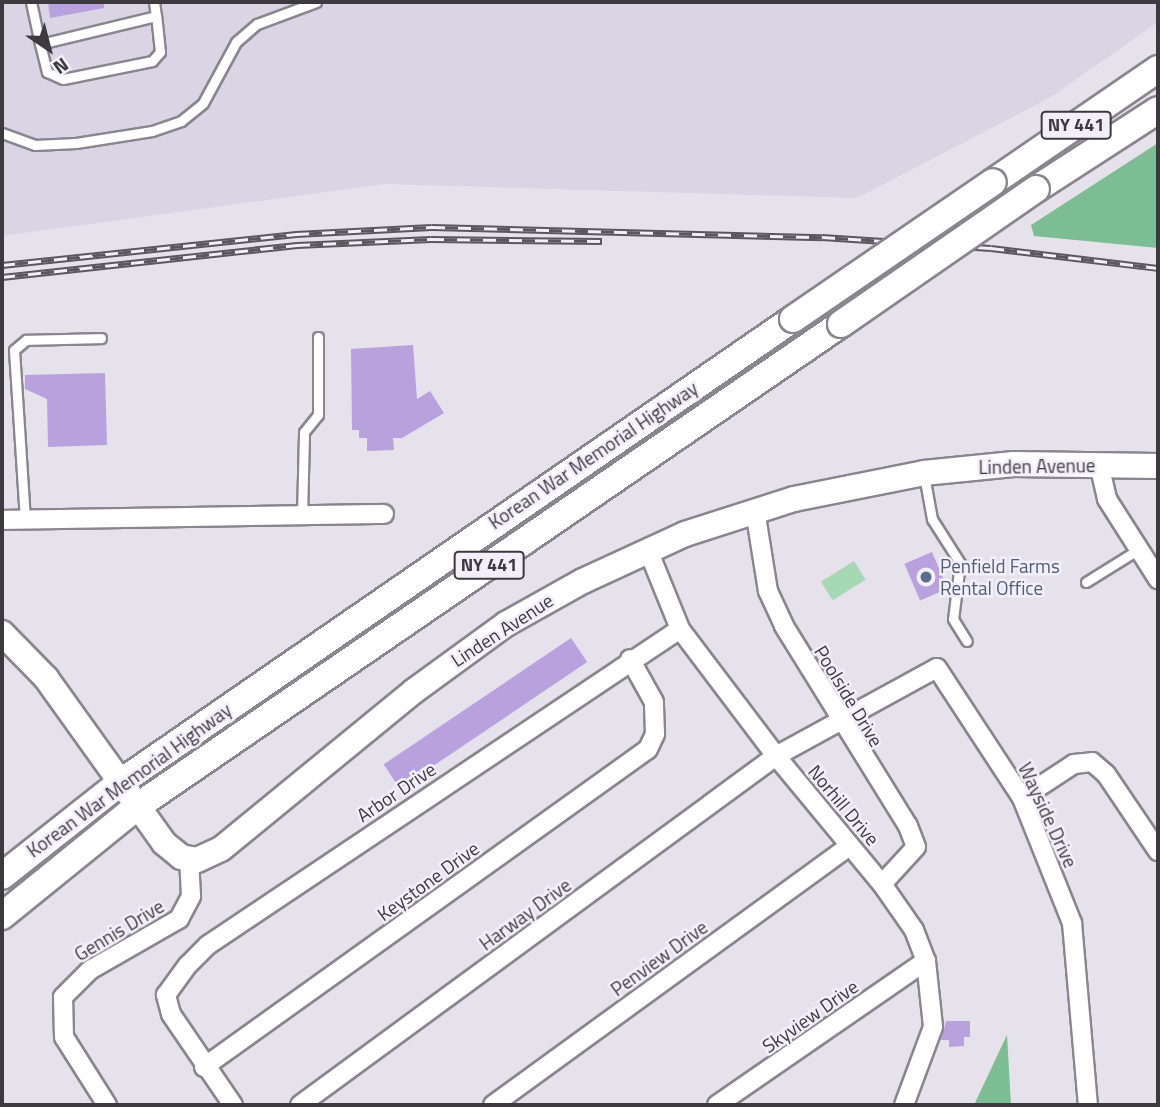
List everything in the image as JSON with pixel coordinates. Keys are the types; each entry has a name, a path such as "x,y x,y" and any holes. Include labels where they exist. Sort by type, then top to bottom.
{"main road":[{"name":"Korean War Memorial Highway","path":"2,876 121,782 1158,69"},
{"name":"Korean War Memorial Highway","path":"2,916 138,806 1036,189 1158,110"}],"street":[{"name":"Linden Avenue","path":"189,859 205,858 220,849 414,691 506,624 648,550 755,510 924,473 1014,464 1158,466"},
{"path":"1099,464 1107,499 1158,579"},
{"name":"Poolside Drive","path":"755,510 768,591 783,626 908,826 916,847 882,884"},
{"path":"2,520 384,514"},
{"name":"Norhill Drive","path":"648,550 680,629 776,756 882,884 914,930 926,961 933,1027 904,1105"},
{"name":"Arbor Drive","path":"204,1067 171,1014 166,995 188,964 208,945 630,659 680,629"},
{"path":"2,633 46,678 169,849 189,859"},
{"name":"Keystone Drive","path":"204,1067 648,749 655,734 654,702 630,659"},
{"name":"Wayside Drive","path":"840,719 937,668 1022,798 1072,923 1088,1105"},
{"name":"Harway Drive","path":"300,1105 776,756 840,719"},
{"path":"1022,798 1074,764 1092,762 1106,774 1158,851"},
{"name":"Penview Drive","path":"493,1105 850,846"},
{"name":"Gennis Drive","path":"107,1105 64,1037 63,998 90,970 180,919 191,897 189,859"},
{"name":"Skyview Drive","path":"717,1105 926,961"},
{"path":"204,1067 233,1105"}],"lane":[{"path":"31,2 47,72 63,79 152,61 160,51 154,2"},
{"path":"2,133 35,145 76,143 152,131 181,121 203,103 236,42 257,24 316,2"},
{"path":"40,44 156,16"},
{"path":"302,516 304,432 318,415 318,337"},
{"path":"25,520 14,350 26,340 101,338"},
{"path":"924,473 932,519 960,563 953,619 967,640"},
{"path":"1086,582 1139,549"}],"shaded area":[{"path":"2,2 1158,2 1158,22 1051,97 857,198 385,184 2,236"}],"green space":[{"path":"1158,143 1158,248 1034,236 1031,225"},
{"path":"854,561 866,580 833,600 821,582"},
{"path":"1007,1035 1011,1105 974,1105"}],"building":[{"path":"48,2 104,2 104,8 50,18"},
{"path":"413,345 417,399 430,391 444,413 402,438 393,438 394,450 367,451 367,438 359,438 359,430 352,430 351,349"},
{"path":"105,373 107,445 48,447 47,399 25,389 25,375"},
{"name":"Penfield Farms Rental Office","path":"932,552 948,589 920,601 904,564"},
{"path":"571,638 587,662 400,788 384,764"},
{"path":"946,1021 970,1021 970,1037 964,1037 964,1046 949,1047 949,1040 941,1040"}],"railway":[{"path":"2,265 296,234 432,227 822,237 991,248 1158,268"},
{"path":"2,277 297,245 431,239 602,241"}],"place":[{"name":"Penfield Farms Rental Office","path":"926,577"}]}
